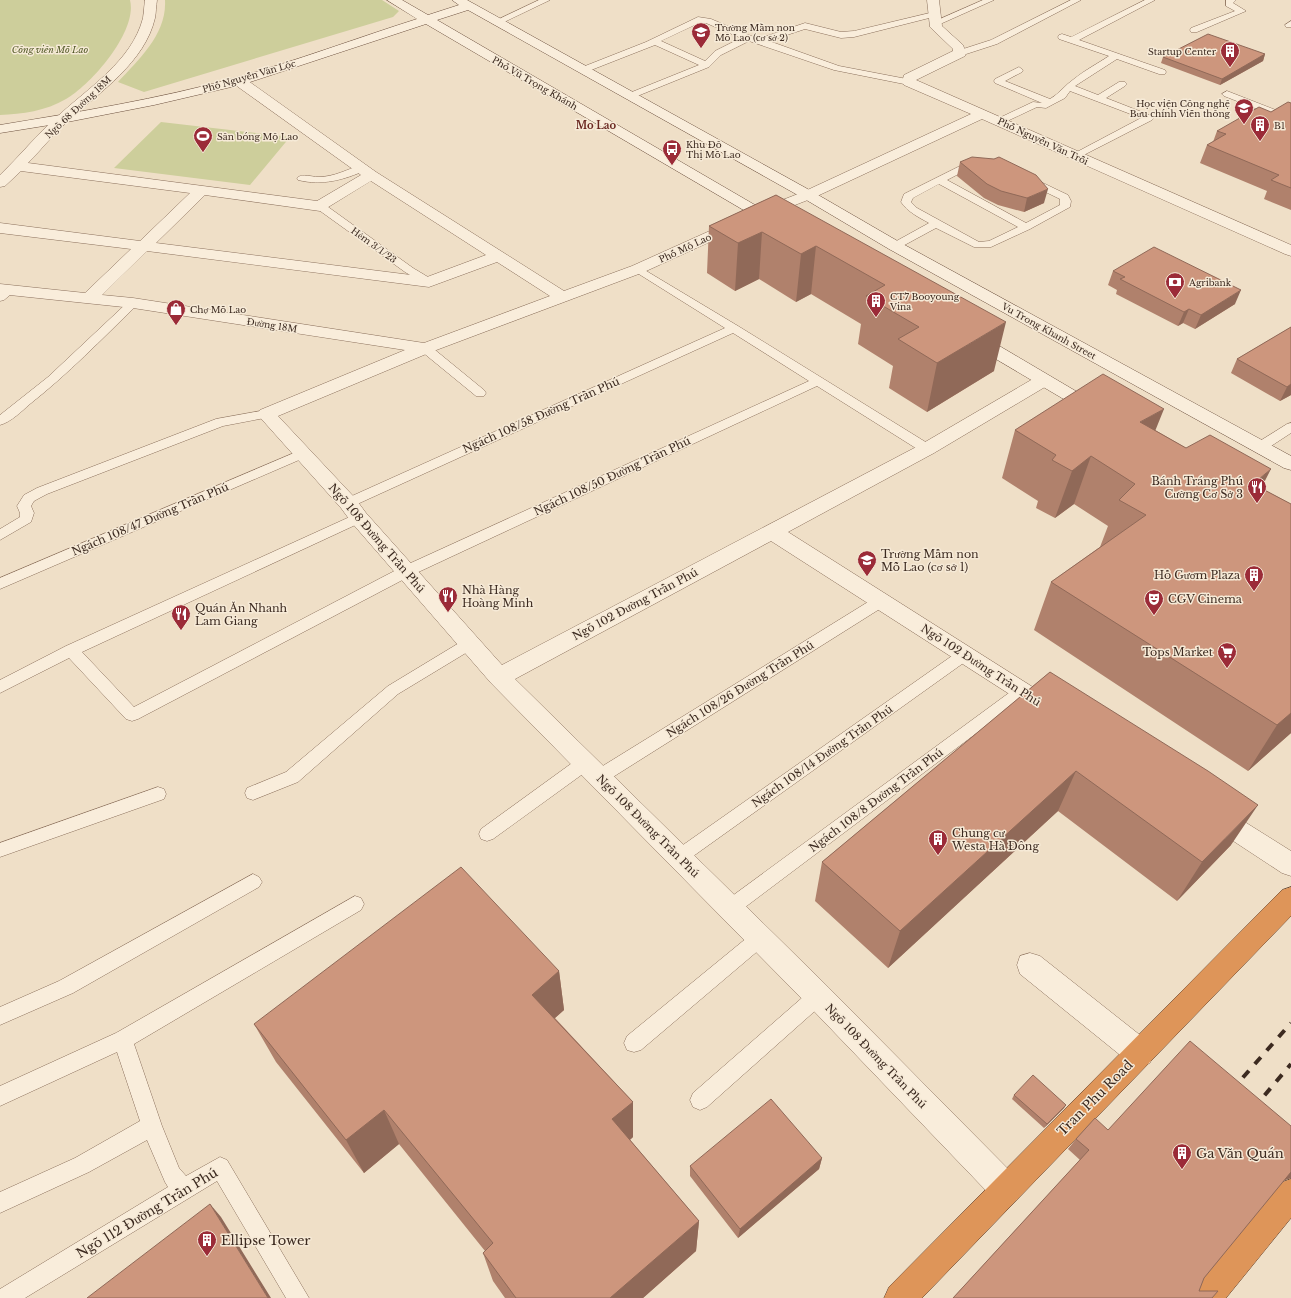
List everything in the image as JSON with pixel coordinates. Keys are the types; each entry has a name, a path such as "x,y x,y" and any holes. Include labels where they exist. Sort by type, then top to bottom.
{"highway":[{"name":"Tran Phu Road","path":"900,1298 1291,898"},
{"path":"1205,1298 1291,1194"}],"street":[{"name":"Ngõ 68 Đường 18M","path":"0,183 62,119 102,86 127,58 145,31 150,16 151,0"},
{"name":"Phố Vũ Trọng Khánh","path":"393,0 759,214"},
{"path":"909,82 908,78 960,53 959,48 936,27 932,0"},
{"name":"Phố Nguyễn Văn Lộc","path":"0,129 62,119 154,101 238,81 427,20 463,3"},
{"path":"463,3 808,195"},
{"path":"238,81 367,171 497,256 563,297"},
{"name":"Phố Nguyễn Văn Trỗi","path":"909,82 1291,251"},
{"name":"Phố Mộ Lao","path":"266,414 425,348 638,269 759,214 808,195 983,114"},
{"path":"18,166 320,206 367,171"},
{"path":"89,298 201,191"},
{"name":"Vu Trong Khanh Street","path":"808,195 895,246 1291,464"},
{"path":"759,214 786,230"},
{"path":"0,228 429,282 497,256"},
{"name":"Đường 18M","path":"3,292 89,298 133,303 425,348"},
{"path":"956,328 1113,420"},
{"name":"Ngõ 102 Đường Trần Phú","path":"499,677 927,449 1044,380"},
{"name":"Ngõ 108 Đường Trần Phú","path":"266,414 301,454 354,510 499,677 818,996 1006,1189"},
{"name":"Ngõ 102 Đường Trần Phú","path":"771,531 1068,721"},
{"path":"1199,806 1291,865"},
{"path":"1030,965 1140,1053"}],"lane":[{"path":"497,22 546,0"},
{"path":"761,41 805,26 841,35 854,34 934,18 990,0"},
{"path":"960,53 994,42 1076,0"},
{"path":"1072,40 1151,0"},
{"path":"1194,30 1242,11 1229,4 1229,1 1232,0"},
{"path":"583,70 654,41 698,20 703,20 739,33 748,38 761,41 837,68 909,82"},
{"path":"1062,37 1162,72"},
{"path":"630,96 706,64 718,53 748,38"},
{"path":"654,41 706,64"},
{"path":"1000,121 1036,104 1042,106 1062,96 1064,92 1076,81 1116,56"},
{"path":"1019,70 998,81 1050,102"},
{"path":"1099,98 1122,84"},
{"path":"1069,87 1149,118 1076,156"},
{"path":"1227,94 1291,119"},
{"path":"982,162 994,163 1064,197 1066,201 1065,207 992,244 978,245 966,240 937,223 913,210 906,202 908,196 971,164 982,162"},
{"path":"302,178 320,180 334,179 367,171"},
{"path":"939,180 1026,227"},
{"name":"Hẻm 3/1/23","path":"320,206 409,270 429,282"},
{"path":"895,246 937,223"},
{"path":"638,269 927,449"},
{"path":"0,421 23,405 51,381 133,303"},
{"name":"Ngách 108/58 Đường Trần Phú","path":"0,686 354,510 734,328"},
{"path":"425,348 480,393"},
{"name":"Ngách 108/50 Đường Trần Phú","path":"70,650 132,715 407,571 818,381"},
{"path":"0,535 26,519 27,513 24,506 29,498 42,491 220,422 266,414"},
{"path":"1260,447 1291,427"},
{"name":"Ngách 108/47 Đường Trần Phú","path":"0,584 301,454"},
{"name":"Ngách 108/26 Đường Trần Phú","path":"487,834 592,770 881,601"},
{"path":"253,793 292,777 393,690 469,644"},
{"name":"Ngách 108/14 Đường Trần Phú","path":"679,857 964,655"},
{"name":"Ngách 108/8 Đường Trần Phú","path":"730,908 1022,691"},
{"path":"0,850 158,794"},
{"path":"0,1016 66,987 253,882"},
{"path":"0,1096 123,1040 355,904"},
{"path":"634,1043 760,938"},
{"path":"700,1100 818,996"},
{"path":"123,1040 152,1126 172,1175 183,1190"},
{"path":"0,1203 82,1165 152,1126"},
{"name":"Ngõ 112 Đường Trần Phú","path":"5,1298 220,1167 298,1298"}],"green space":[{"name":"Công viên Mỗ Lao","path":"0,0 130,0 131,13 127,27 110,56 88,82 76,92 58,103 42,109 25,113 0,115"},
{"path":"165,0 382,0 399,11 393,17 144,92 118,82 143,55 157,35 164,12"},
{"name":"Sân bóng Mộ Lao","path":"161,122 290,137 250,185 114,168"}],"building":[{"path":"1208,34 1265,54 1222,79 1163,57"},
{"path":"1288,102 1291,103 1291,188 1271,180 1279,175 1207,145 1226,134 1217,131 1259,107 1271,112"},
{"path":"972,157 994,159 999,157 1036,175 1048,189 1027,198 1001,191 987,184 960,162"},
{"path":"776,195 1006,322 937,363 898,339 919,327 866,296 885,285 816,246 801,254 762,232 738,243 709,226"},
{"path":"1154,247 1241,290 1201,315 1189,309 1184,312 1120,279 1125,277 1113,271"},
{"path":"1291,327 1291,384 1287,387 1237,359"},
{"name":"Hồ Gươm Plaza","path":"1103,374 1164,409 1140,422 1186,448 1210,435 1271,469 1253,484 1291,504 1291,713 1277,725 1051,582 1146,515 1119,500 1135,484 1091,456 1072,471 1052,460 1056,455 1015,430"},
{"path":"1050,672 1208,771 1258,805 1202,862 1076,771 900,931 822,862"},
{"path":"461,867 559,971 532,995 633,1102 612,1119 699,1221 610,1298 516,1298 483,1253 493,1243 384,1110 346,1140 254,1024"},
{"name":"Ga Văn Quán","path":"1190,1041 1291,1126 1291,1172 1204,1278 1199,1291 1218,1291 1212,1298 953,1298 1089,1150 1076,1139 1095,1118 1108,1130"},
{"path":"1033,1075 1066,1105 1047,1124 1014,1095"},
{"path":"771,1099 822,1158 740,1229 690,1166"},
{"name":"Ellipse Tower","path":"210,1204 268,1298 87,1298"}],"railway":[{"path":"1231,1091 1291,1023"},
{"path":"1253,1109 1291,1064"}],"place":[{"name":"Trường Mầm non Mỗ Lao (cơ sở 2)","path":"701,49"},
{"name":"Startup Center","path":"1230,68"},
{"name":"Học viện Công nghệ Bưu chính Viễn thông","path":"1244,125"},
{"name":"B1","path":"1260,142"},
{"name":"Sân bóng Mộ Lao","path":"203,153"},
{"name":"Khu Đô Thị Mỗ Lao","path":"672,166"},
{"name":"Agribank","path":"1175,299"},
{"name":"CT7 Booyoung Vina","path":"876,318"},
{"name":"Chợ Mỗ Lao","path":"176,326"},
{"name":"Bánh Tráng Phú Cường Cơ Sở 3","path":"1257,504"},
{"name":"Trường Mầm non Mỗ Lao (cơ sở 1)","path":"867,577"},
{"name":"Hồ Gươm Plaza","path":"1254,592"},
{"name":"Nhà Hàng Hoàng Minh","path":"448,613"},
{"name":"CGV Cinema","path":"1154,616"},
{"name":"Quán Ăn Nhanh Lam Giang","path":"181,631"},
{"name":"Tops Market","path":"1227,669"},
{"name":"Chung cư Westa Hà Đông","path":"938,856"},
{"name":"Ga Văn Quán","path":"1182,1170"},
{"name":"Ellipse Tower","path":"207,1257"}],"district":[{"name":"Mo Lao","path":"596,125"}]}
